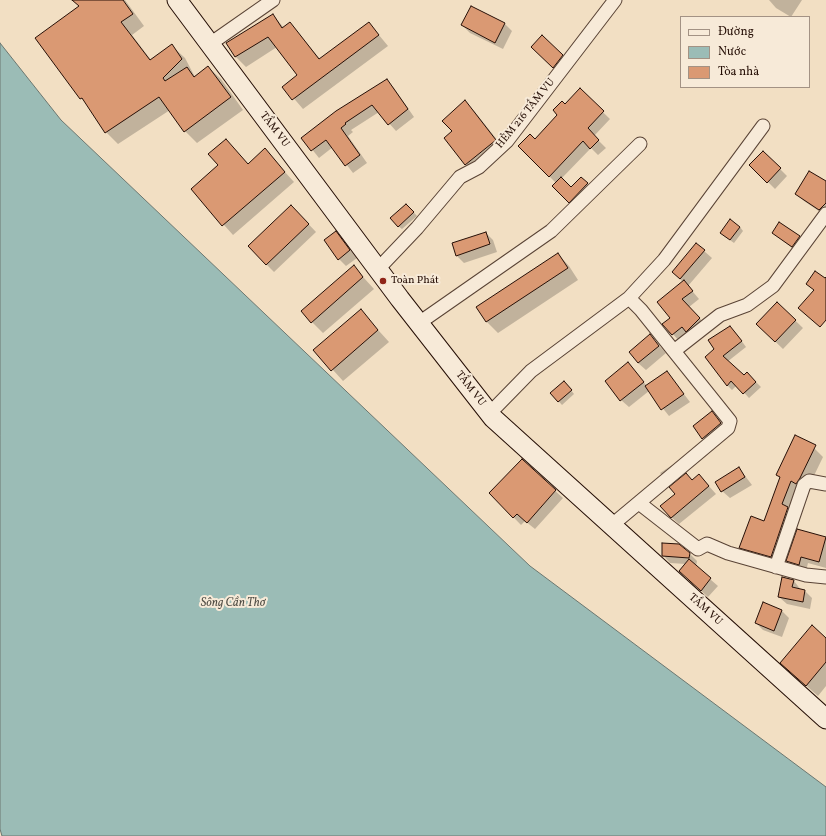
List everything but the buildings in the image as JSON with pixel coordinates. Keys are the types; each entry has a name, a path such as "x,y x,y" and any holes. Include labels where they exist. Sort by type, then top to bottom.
{"street":[{"name":"TẦM VU","path":"177,0 378,269 489,414 826,719"},
{"path":"210,44 273,0"},
{"name":"HẺM 216 TẦM VU","path":"378,269 417,228 460,176 479,167 507,141 615,0"},
{"path":"489,414 531,371 629,298 664,260 763,126"},
{"path":"419,323 551,231 640,144"},
{"path":"674,350 720,315 747,305 773,286 826,214"},
{"path":"612,525 728,428 730,421 674,350 629,298"},
{"path":"776,567 804,484 809,482 826,484"},
{"path":"639,503 698,549 707,544 728,553 776,567 806,575 826,577"}],"water":[{"name":"Sông Cần Thơ","path":"0,43 61,120 530,566 826,787 826,836 2,836 0,829"}],"place":[{"name":"Toàn Phát","path":"383,281"}]}
